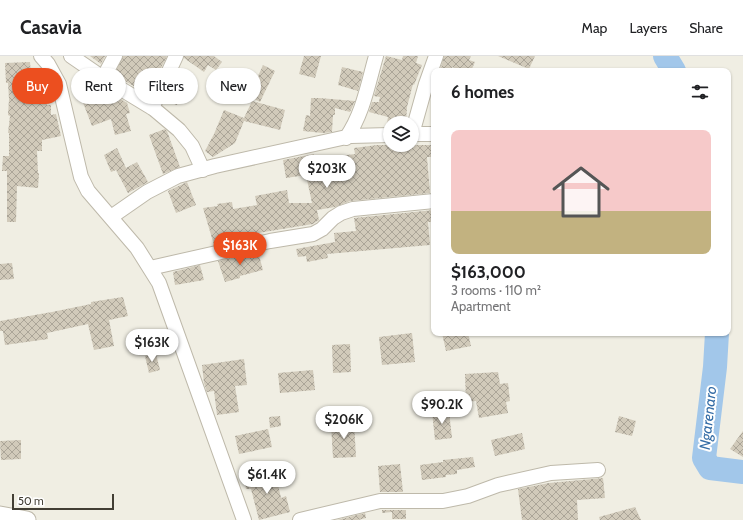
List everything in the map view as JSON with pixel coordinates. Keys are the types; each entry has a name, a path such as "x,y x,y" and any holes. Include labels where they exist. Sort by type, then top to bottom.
{"street":[{"path":"42,56 59,84 81,177 88,191 137,248 159,283 244,520"},
{"path":"71,56 88,68"},
{"path":"108,68 115,56"},
{"path":"152,108 176,56"},
{"path":"346,138 353,128 360,112 376,56"},
{"path":"432,68 436,56"},
{"path":"431,70 412,134 431,134"},
{"path":"126,92 152,108 179,130 192,146 203,170"},
{"path":"111,217 147,192 178,176 215,166 346,138 383,135"},
{"path":"150,268 270,241 312,234 322,229 333,218 352,209 431,201"},
{"path":"300,520 380,500 443,501 468,496 498,485 551,473 598,470"},
{"path":"0,520 0,515 27,520"}],"building":[{"path":"90,56 105,56 101,64"},
{"path":"123,56 167,56 161,68 134,68 134,86 126,82 126,68 117,68"},
{"path":"184,56 214,56 222,62 218,68 213,68 208,65 204,72 184,58"},
{"path":"304,56 321,56 315,78 299,74"},
{"path":"386,56 402,60 403,56 418,56 416,63 422,65 414,85 413,84 407,107 406,116 384,116 369,112 372,102 379,102 380,97 374,96"},
{"path":"444,56 471,56 469,60 475,62 472,68 441,68"},
{"path":"498,56 535,56 529,68"},
{"path":"30,62 30,68 12,68 12,104 51,105 51,115 56,114 61,136 42,140 42,151 37,151 39,173 38,188 17,186 16,222 7,222 7,171 2,171 3,156 9,156 8,133 10,116 8,115 9,99 8,83 6,83 5,63"},
{"path":"263,65 275,71 261,100 261,69"},
{"path":"342,67 363,72 358,91 338,85"},
{"path":"311,98 355,101 350,112 335,108 332,132 323,133 303,131 306,115 310,116"},
{"path":"127,103 130,113 126,114 131,131 115,135 111,119 92,126 84,104"},
{"path":"261,103 285,110 280,130 244,121 235,143 213,157 205,151 224,110 244,118 251,104"},
{"path":"165,129 180,167 163,174 149,135"},
{"path":"377,145 383,145 383,152 419,152 419,145 431,145 431,157 427,157 430,193 350,201 335,207 317,210 319,220 313,224 258,233 254,234 254,236 214,245 203,208 232,202 233,209 257,205 255,196 287,190 289,203 312,203 306,175 286,178 283,160 314,154 314,159 355,154 354,148"},
{"path":"117,148 126,168 137,162 148,182 128,193 116,170 111,172 104,155"},
{"path":"187,182 196,205 176,213 168,191"},
{"path":"431,210 431,222 428,222 430,245 327,254 328,258 307,262 306,256 298,257 296,249 335,242 334,233 356,231 354,218"},
{"path":"258,252 263,270 240,276 240,278 225,282 218,261"},
{"path":"12,263 14,279 0,280 0,264"},
{"path":"200,265 204,280 175,285 173,272"},
{"path":"123,297 128,316 109,320 114,346 94,350 88,324 47,333 48,339 5,345 3,331 0,331 0,321 91,304 91,302"},
{"path":"412,333 415,362 382,365 379,337"},
{"path":"443,336 469,336 471,346 446,351"},
{"path":"350,344 351,372 333,373 332,345"},
{"path":"156,354 160,370 149,373 145,356"},
{"path":"244,359 247,385 235,386 239,412 217,415 214,391 207,392 204,383 202,365"},
{"path":"313,370 315,390 280,393 278,373"},
{"path":"498,372 500,384 508,383 510,401 506,402 508,413 479,418 476,401 466,402 465,374"},
{"path":"449,411 452,438 435,440 432,412"},
{"path":"280,416 281,426 270,428 269,417"},
{"path":"619,416 636,421 632,436 615,432"},
{"path":"354,422 356,457 333,458 331,424"},
{"path":"268,429 272,447 239,454 235,436"},
{"path":"743,431 743,457 730,449"},
{"path":"522,433 525,449 495,456 491,440"},
{"path":"21,440 21,459 1,460 0,441"},
{"path":"473,457 475,467 457,470 457,474 446,475 446,477 422,480 420,465 443,462 443,460"},
{"path":"400,464 403,492 380,492 378,466"},
{"path":"275,471 281,498 286,496 290,512 259,520 251,489 246,489 244,478"},
{"path":"603,478 605,498 577,500 578,520 522,520 518,489 549,483"},
{"path":"635,507 641,520 600,520 599,517"},
{"path":"382,510 406,510 406,519 392,519 392,512 382,513"},
{"path":"365,513 366,518 358,520 337,520"}],"waterway":[{"name":"Ngarenaro","path":"665,56 672,68"},
{"name":"Ngarenaro","path":"717,336 715,367 704,458 710,468 743,472"}]}
